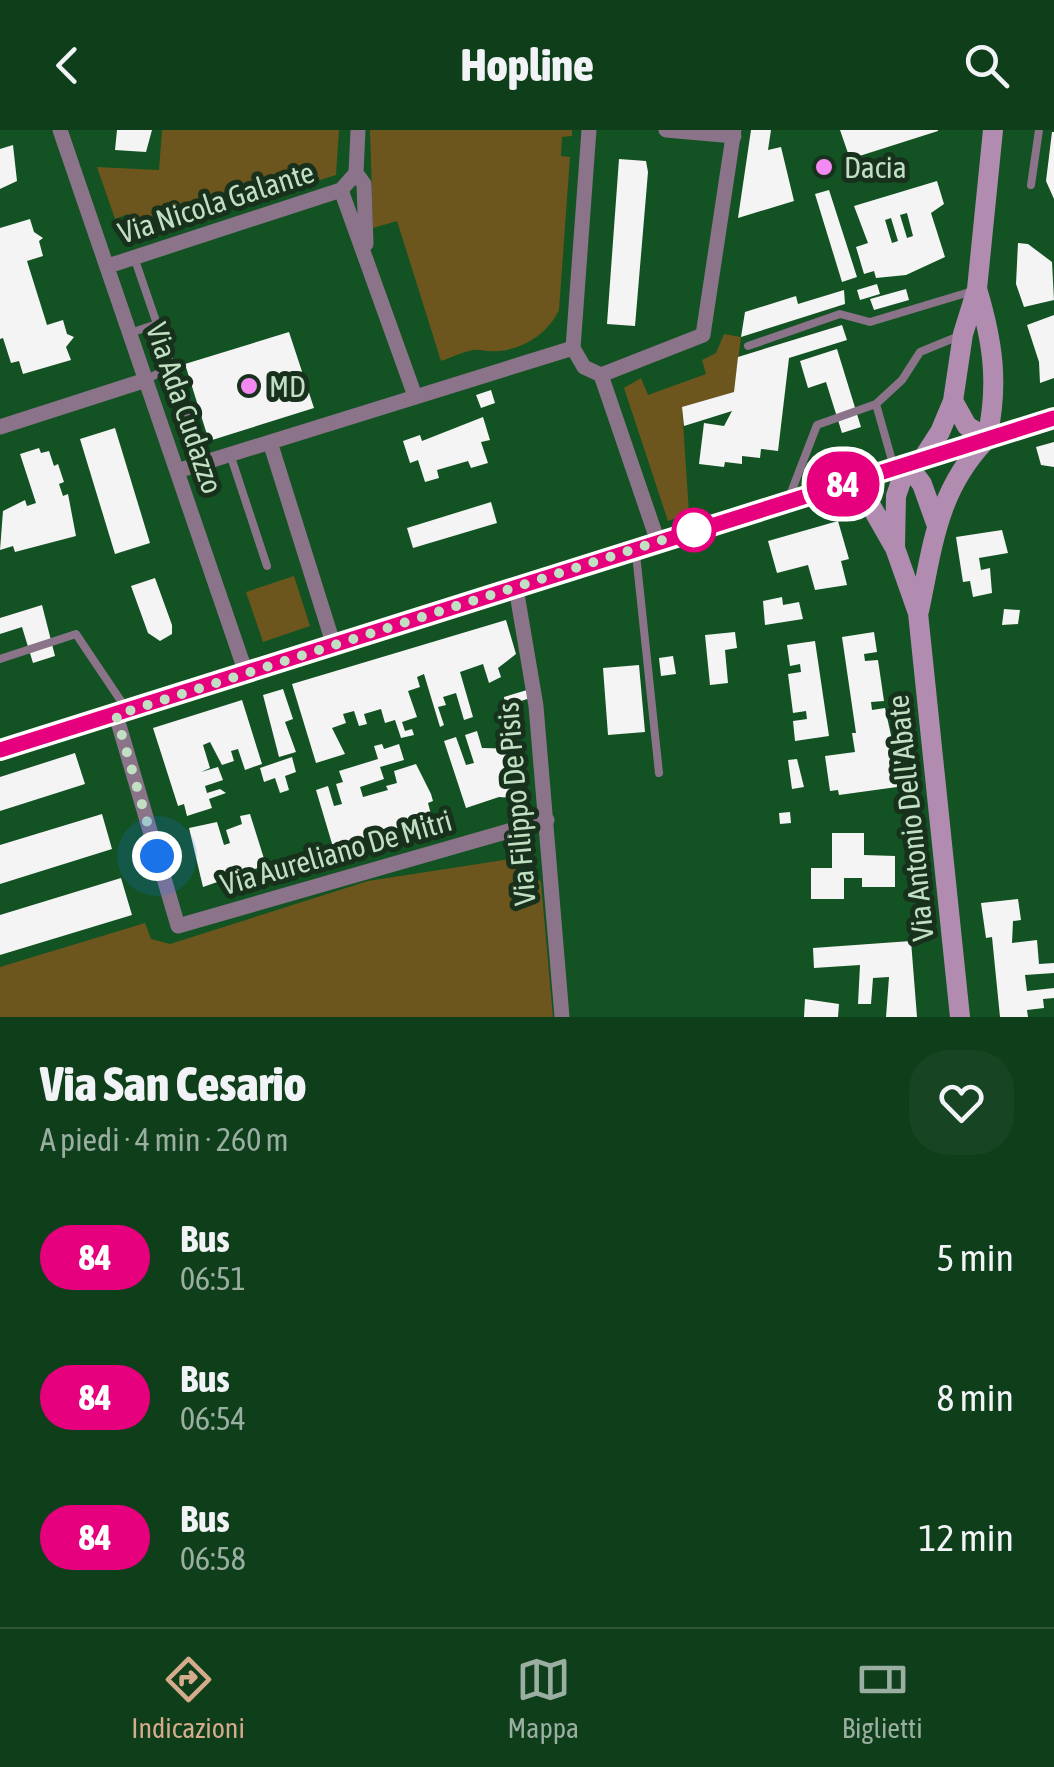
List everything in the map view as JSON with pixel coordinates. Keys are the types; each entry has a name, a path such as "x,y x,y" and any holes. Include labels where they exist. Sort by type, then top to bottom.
{"main road":[{"path":"987,438 996,376 993,340 977,289 993,130"},
{"name":"Via Antonio Dell'Abate","path":"895,548 896,496 908,464 940,432 953,401 963,334 977,289"},
{"path":"953,401 966,426 987,438"},
{"path":"0,750 1054,418"},
{"name":"Via Antonio Dell'Abate","path":"918,613 937,526 958,470 987,438"},
{"path":"908,464 922,484 937,526"},
{"name":"Via Antonio Dell'Abate","path":"841,485 872,506 895,548 918,613 960,1017"}],"street":[{"name":"Via Ada Cudazzo","path":"60,130 246,673"},
{"name":"Via Ada Cudazzo","path":"70,130 72,160"},
{"path":"358,130 356,173 364,184 366,253"},
{"path":"589,130 573,348 584,367 602,375 704,335 734,133 666,130"},
{"path":"356,173 341,190 414,396"},
{"name":"Via Nicola Galante","path":"108,266 341,190"},
{"path":"177,471 573,348"},
{"path":"602,375 658,542"},
{"path":"0,427 146,380"},
{"path":"270,442 334,646"},
{"name":"Via Filippo De Pisis","path":"516,588 536,706 562,1017"},
{"name":"Via Aureliano De Mitri","path":"121,713 178,926 547,820"}],"lane":[{"path":"1030,185 1039,130"},
{"path":"134,257 205,462"},
{"path":"748,346 840,314 870,322 977,289"},
{"path":"130,333 157,324"},
{"path":"788,502 818,425 876,404 902,380 920,352 963,334"},
{"path":"146,380 172,366"},
{"path":"876,404 908,464"},
{"path":"230,454 267,566"},
{"path":"635,550 646,614 659,773"},
{"path":"0,659 76,634 121,713"}],"shaded area":[{"path":"162,130 339,130 336,175 136,237 128,214 115,219 97,167 159,170"},
{"path":"370,130 572,130 572,136 562,137 561,156 570,157 559,310 545,330 514,348 471,350 441,361 397,221 373,228"},
{"path":"724,334 741,337 734,392 682,408 689,513 668,521 624,388 641,378 648,395 706,374 702,360 716,353"},
{"path":"294,576 310,626 263,642 246,592"},
{"path":"516,858 532,867 541,883 553,1017 0,1017 0,967 145,923 151,939 170,944 368,881"}],"building":[{"path":"117,130 152,130 146,152 115,150"},
{"path":"751,130 771,130 768,150 781,147 794,201 738,218"},
{"path":"840,130 938,130 938,131 850,159"},
{"path":"1054,132 1054,199 1046,181"},
{"path":"13,145 17,181 0,189 0,149"},
{"path":"619,159 646,161 648,172 635,326 607,324"},
{"path":"937,181 944,204 931,213 945,257 906,275 876,278 874,271 864,274 856,247 868,243 854,206","holes":["907,213 913,236 907,238 900,215","891,218 898,241 892,243 885,220"]},
{"path":"829,190 857,277 842,282 815,194"},
{"path":"30,219 34,232 43,238 39,241 43,256 27,261 47,325 63,320 67,334 74,337 66,347 71,360 23,374 19,361 11,363 3,338 0,339 0,228"},
{"path":"1018,243 1028,244 1052,262 1054,300 1024,307 1016,284"},
{"path":"877,284 880,294 860,300 857,290"},
{"path":"906,289 909,300 874,310 870,299"},
{"path":"844,290 845,304 741,337 745,312 796,296 798,304"},
{"path":"1054,315 1054,378 1040,383 1039,362 1027,325"},
{"path":"842,325 847,340 789,358 778,451 761,449 760,458 742,456 742,464 725,462 724,467 699,464 704,423 724,426 732,411 684,426 682,407 734,392 738,357"},
{"name":"MD","path":"289,332 314,408 209,441 185,364"},
{"path":"837,349 861,427 842,433 826,382 808,388 800,361"},
{"path":"491,390 495,403 481,408 476,395"},
{"path":"483,417 490,440 481,442 488,463 471,468 468,461 437,470 439,478 425,482 418,460 410,463 403,441 420,435 422,441"},
{"path":"115,428 150,543 115,554 80,439"},
{"path":"1054,442 1054,467 1041,465 1036,447"},
{"path":"39,448 41,453 49,451 54,466 58,464 64,482 59,484 63,496 68,494 76,536 15,552 13,546 0,550 3,511 25,500 27,506 36,503 20,454"},
{"path":"491,502 497,523 413,548 407,528"},
{"path":"838,521 849,559 841,561 847,585 815,590 808,565 777,573 768,541"},
{"path":"1002,530 1008,553 979,558 981,570 990,568 992,593 973,597 970,581 963,582 956,537"},
{"path":"155,578 172,625 172,634 160,641 148,633 131,586"},
{"path":"782,597 783,605 799,602 803,619 765,625 763,601"},
{"path":"42,605 55,656 33,663 22,627 0,634 0,618"},
{"path":"1004,609 1020,610 1018,624 1002,625"},
{"path":"506,620 516,654 498,668 501,677 489,683 483,664 460,672 473,717 464,720 456,693 443,697 446,705 438,707 444,725 440,727 424,674 417,677 420,687 408,691 417,717 402,722 405,731 412,729 414,735 401,738 395,720 385,723 381,709 364,714 367,724 359,726 354,711 343,714 346,723 332,728 345,754 316,763 292,684"},
{"path":"735,632 737,648 725,650 728,683 710,685 705,635"},
{"path":"874,632 877,652 864,654 865,661 878,660 884,701 871,702 872,710 885,708 900,776 896,777 897,787 839,795 838,790 830,791 825,756 855,752 852,733 856,733 842,637"},
{"path":"815,641 829,736 795,741 793,721 807,719 806,711 793,713 788,674 801,672 800,664 790,666 787,645"},
{"path":"673,656 676,674 661,676 659,658"},
{"path":"639,665 645,732 608,735 603,668"},
{"path":"283,689 293,719 285,722 296,752 279,757 263,695"},
{"path":"527,690 530,698 518,702 522,715 507,719 504,697"},
{"path":"242,700 262,764 245,770 238,749 231,751 234,761 222,765 210,742 203,745 210,768 201,772 218,767 223,780 205,786 207,793 220,789 226,793 209,799 212,808 187,816 184,804 178,806 153,728"},
{"path":"477,731 482,748 517,749 523,769 517,771 519,778 513,780 514,798 499,797 466,808 444,741 456,737 466,765 474,763 465,735"},
{"path":"382,744 384,749 399,744 404,760 380,767 384,779 360,787 363,797 388,790 386,786 397,783 394,771 416,764 431,794 433,801 428,803 432,818 333,847 316,790 328,786 334,806 342,804 336,784 343,782 339,771 378,759 374,746"},
{"path":"75,753 85,784 0,811 0,777"},
{"path":"292,757 296,772 285,776 289,790 280,793 275,778 264,782 260,768"},
{"path":"797,759 804,787 792,789 788,760"},
{"path":"790,812 791,823 780,824 779,813"},
{"path":"102,814 112,849 0,884 0,845"},
{"path":"250,814 266,865 203,887 189,828 217,822 224,845 230,843 226,830 242,824 240,816"},
{"path":"832,833 864,833 864,855 895,856 895,887 862,887 862,878 844,878 844,899 811,899 811,868 832,868"},
{"path":"121,878 132,915 0,955 0,915"},
{"path":"1018,899 1021,920 1013,921 1012,943 1037,940 1039,964 1054,963 1054,973 1025,975 1027,991 1054,988 1054,998 1043,999 1044,1008 1027,1010 1028,1017 1000,1017 992,937 986,938 981,903"},
{"path":"911,941 917,1017 886,1017 889,977 873,978 871,1004 858,1004 860,965 814,968 813,948"},
{"path":"805,999 839,1004 838,1017 804,1017"}],"bus line":[{"name":"84","path":"0,750 1054,418"}],"place":[{"name":"Dacia","path":"824,167"},
{"name":"MD","path":"249,386"}],"route":[{"path":"157,856 116,715 694,530"}]}
